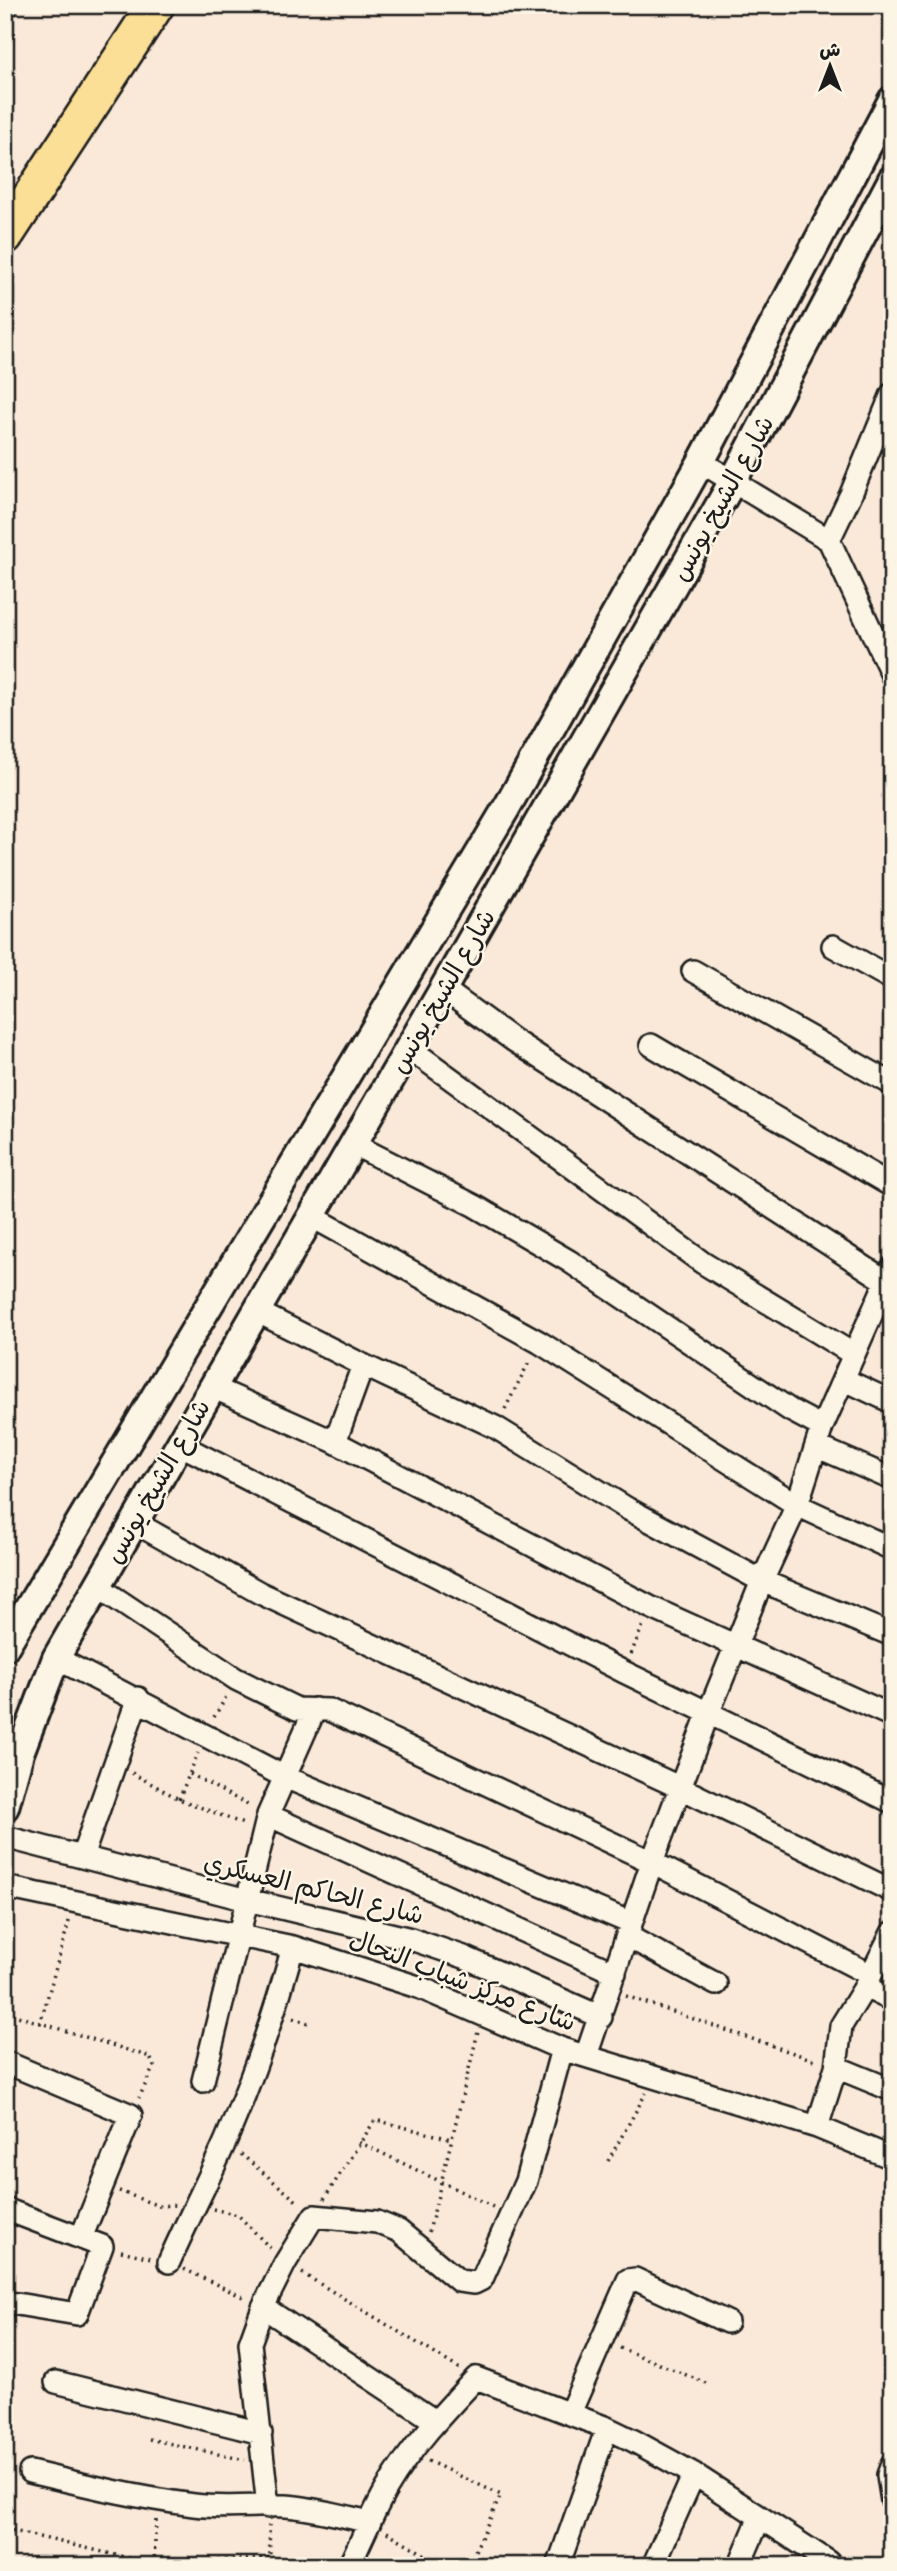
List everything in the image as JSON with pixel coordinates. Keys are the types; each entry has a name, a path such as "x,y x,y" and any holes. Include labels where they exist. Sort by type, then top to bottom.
{"highway":[{"path":"5,196 130,5"},
{"path":"5,236 156,5"}],"street":[{"name":"شارع الشيخ يونس","path":"5,1647 507,807 701,462 892,100"},
{"name":"شارع الشيخ يونس","path":"5,1807 24,1741 56,1658 733,481 892,179"},
{"path":"829,540 892,394"},
{"path":"701,462 829,540 892,675"},
{"path":"833,946 892,979"},
{"path":"693,971 892,1084"},
{"path":"443,989 513,1041 889,1275 885,1306 853,1353 819,1436 797,1505 735,1644 652,1862 586,2056"},
{"path":"393,997 426,1018"},
{"path":"651,1045 892,1186"},
{"path":"409,1048 703,1263 853,1353"},
{"path":"353,1144 475,1206 569,1261 790,1410 819,1436 892,1479"},
{"path":"311,1216 539,1342 797,1505 892,1549"},
{"path":"256,1311 495,1427 628,1509 762,1581 892,1635"},
{"path":"335,1442 363,1365"},
{"path":"843,1379 892,1402"},
{"path":"212,1387 335,1442 650,1607 892,1716"},
{"path":"179,1444 624,1672 892,1802"},
{"path":"134,1522 260,1593 681,1788 892,1891"},
{"path":"97,1586 236,1679 297,1709 329,1710 652,1862 868,1981 892,2000"},
{"path":"56,1658 138,1698 204,1736 285,1777 629,1930 716,1984"},
{"path":"82,1857 138,1698"},
{"path":"203,2081 266,1824 315,1709"},
{"path":"266,1824 612,1982"},
{"name":"شارع الحاكم العسكري","path":"5,1838 411,1939 464,1957 601,2017"},
{"name":"شارع مركز شباب النحال","path":"5,1887 293,1947 408,1984 483,2013 562,2049 817,2127 892,2158"},
{"path":"817,2127 836,2067 841,2026 892,1933"},
{"path":"169,2262 225,2142 276,2012 293,1947"},
{"path":"268,2507 250,2343 263,2307 285,2263 314,2216 377,2222 399,2231 459,2281 474,2283 482,2279 526,2181 562,2049"},
{"path":"5,2062 131,2115 81,2238"},
{"path":"836,2067 892,2090"},
{"path":"5,2209 102,2246 76,2314 5,2302"},
{"path":"570,2413 631,2278 727,2322"},
{"path":"263,2307 435,2421"},
{"path":"349,2566 387,2488 410,2453 435,2421 476,2378 607,2428 694,2474 831,2564"},
{"path":"56,2382 261,2433"},
{"path":"558,2566 607,2428"},
{"path":"892,2463 888,2475 892,2501"},
{"path":"30,2472 157,2499 234,2508 310,2509 370,2522"},
{"path":"653,2566 694,2474"},
{"path":"739,2566 761,2517"}],"path":[{"path":"495,1427 539,1342"},
{"path":"624,1672 650,1607"},
{"path":"204,1736 236,1679"},
{"path":"115,1764 179,1799 266,1824"},
{"path":"179,1799 190,1774 266,1824"},
{"path":"40,2024 75,1900"},
{"path":"612,1982 836,2067"},
{"path":"5,2012 150,2057 154,2066 131,2115"},
{"path":"425,2251 483,2013"},
{"path":"608,2161 656,2076"},
{"path":"225,2142 270,2176 314,2216 372,2122 380,2119 451,2139"},
{"path":"359,2142 512,2215"},
{"path":"104,2185 159,2206 194,2204 238,2215 285,2263 476,2378"},
{"path":"102,2246 169,2262 263,2307"},
{"path":"602,2341 706,2383"},
{"path":"149,2440 264,2464"},
{"path":"410,2453 501,2495 468,2566"},
{"path":"154,2565 157,2499"},
{"path":"5,2529 154,2565 270,2558 268,2507"},
{"path":"370,2522 444,2566"}],"waterway":[{"path":"5,26 19,5"}]}
